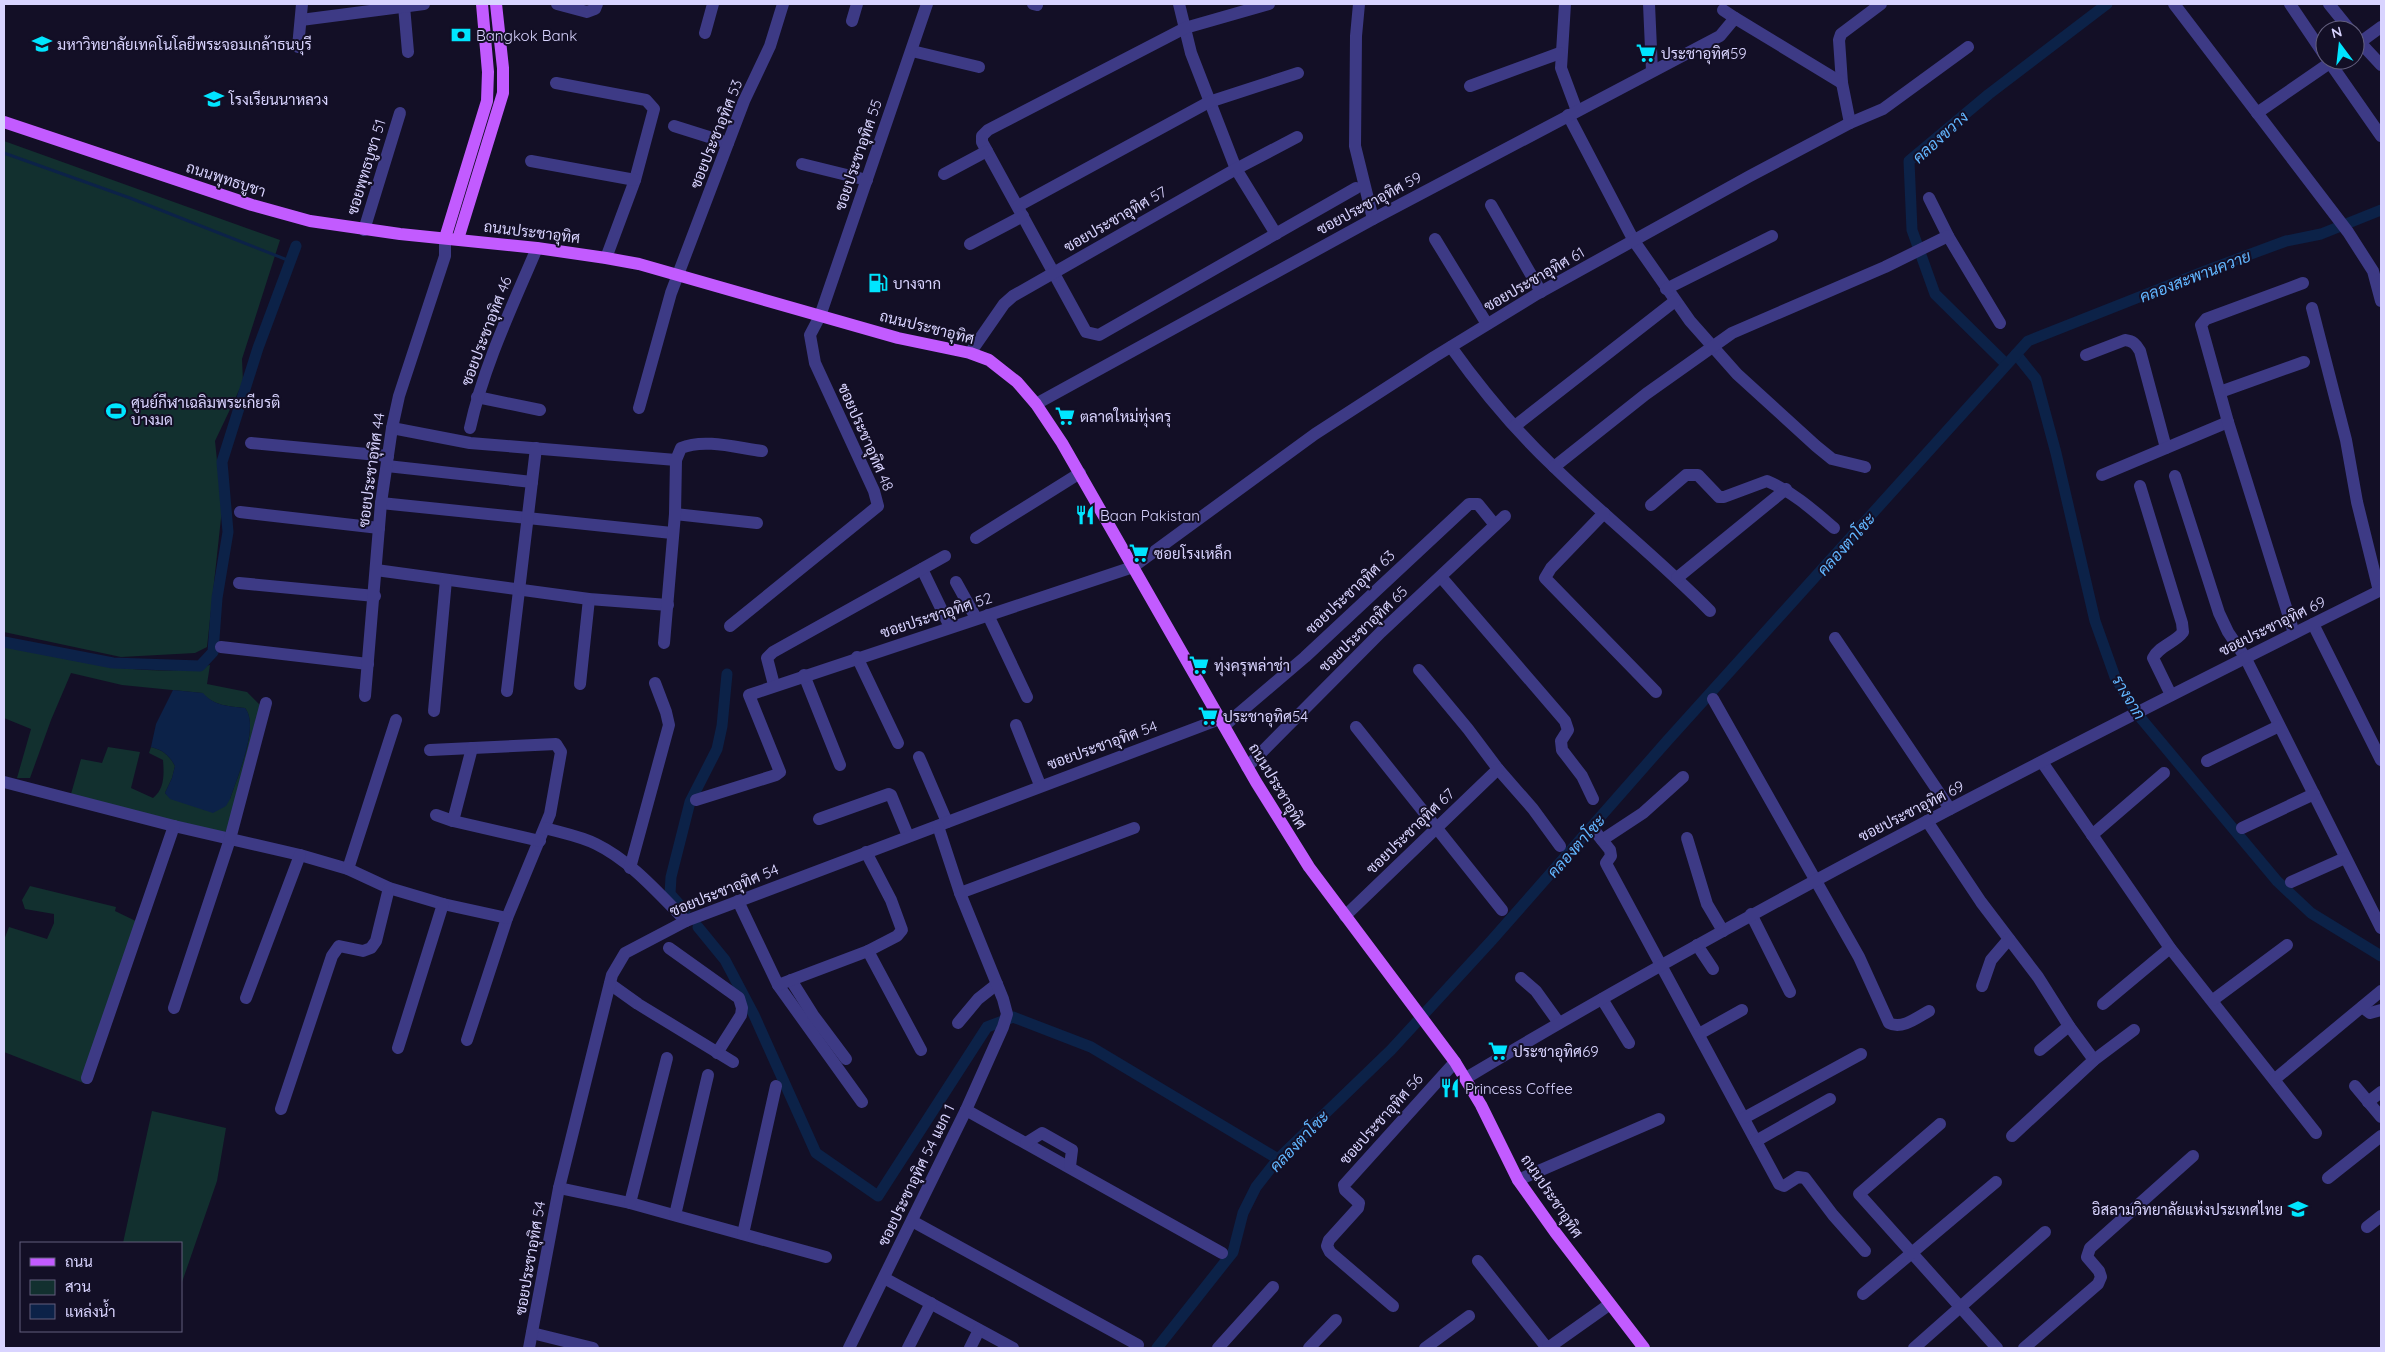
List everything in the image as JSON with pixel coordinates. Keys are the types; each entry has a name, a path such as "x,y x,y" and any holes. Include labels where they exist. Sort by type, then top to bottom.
{"main road":[{"path":"452,239 487,101 488,72 482,4"},
{"name":"ถนนประชาอุทิศ","path":"496,4 503,68 503,93 452,239 606,258 679,276 898,338 970,353 989,360 1017,382 1036,404 1080,474 1247,767 1309,867 1410,999 1455,1062 1466,1078 1518,1180 1644,1348"},
{"name":"ถนนพุทธบูชา","path":"4,122 276,212 310,221 364,230 452,239"}],"street":[{"path":"298,47 302,4"},
{"path":"301,20 424,4"},
{"path":"557,4 587,12 595,9 597,4"},
{"path":"705,33 713,4"},
{"name":"ซอยประชาอุทิศ 53","path":"640,408 667,306 728,143 770,46 784,4"},
{"path":"852,21 857,4"},
{"name":"ซอยประชาอุทิศ 55","path":"820,316 927,4"},
{"path":"1179,4 1209,102 1236,168 1276,234"},
{"path":"1269,4 1185,28 988,130 982,136 987,151 1086,332 1098,335 1356,188"},
{"path":"1359,4 1356,36 1355,146 1373,219"},
{"path":"1565,4 1560,53 1564,81 1573,113 1634,241 1675,301 1737,374 1832,458 1846,464 1865,467"},
{"path":"1649,4 1652,71"},
{"path":"1850,123 1842,83 1838,47 1841,34 1881,4"},
{"path":"2174,4 2348,232 2373,270 2381,301"},
{"path":"2290,4 2315,40"},
{"path":"2329,4 2342,20"},
{"path":"404,6 408,52"},
{"path":"1723,10 1784,50 1842,83"},
{"name":"ซอยประชาอุทิศ 59","path":"1036,404 1373,219 1720,36 1735,18"},
{"path":"2365,37 2381,27"},
{"name":"ซอยประชาอุทิศ 61","path":"1133,567 1315,434 1487,324 1541,292 1850,123 1883,109 1968,46"},
{"path":"2365,50 2381,65"},
{"path":"912,51 979,67"},
{"path":"1470,86 1560,53"},
{"path":"2257,113 2315,70"},
{"path":"2336,70 2381,136"},
{"path":"970,244 1020,211 1209,102 1298,73"},
{"path":"556,83 646,100 653,105 654,109 635,180 606,258"},
{"name":"ซอยพุทธบูชา 51","path":"364,230 400,113"},
{"path":"674,126 728,143"},
{"name":"ซอยประชาอุทิศ 57","path":"970,353 1007,300 1236,168 1297,137"},
{"path":"944,174 987,151"},
{"path":"531,161 635,180"},
{"path":"802,164 867,180"},
{"path":"1929,198 1948,236 2000,323"},
{"path":"1491,205 1541,292"},
{"path":"1666,289 1772,236"},
{"path":"1554,467 1646,394 1732,333 1914,255 1948,236"},
{"name":"ซอยประชาอุทิศ 44","path":"365,696 375,596 381,503 392,428 399,396 452,239"},
{"path":"1435,239 1487,324"},
{"name":"ซอยประชาอุทิศ 46","path":"470,428 477,397 495,348 537,248"},
{"path":"2294,634 2228,422 2201,325 2202,321 2303,283"},
{"path":"1515,426 1675,301"},
{"path":"2312,308 2346,440 2357,502 2380,590"},
{"name":"ซอยประชาอุทิศ 48","path":"730,626 878,506 874,491 815,363 810,336 820,316"},
{"path":"2086,355 2125,340 2131,340 2136,344 2140,351 2166,448"},
{"path":"1451,347 1466,368 1515,426 1554,467 1677,578 1710,611"},
{"path":"2220,392 2304,362"},
{"path":"477,397 540,410"},
{"path":"2102,475 2228,422"},
{"path":"392,428 470,443 676,460"},
{"path":"250,443 532,482"},
{"path":"664,643 675,514 676,460 680,448 689,444 762,451"},
{"path":"507,691 536,448"},
{"path":"976,538 1080,474"},
{"path":"1651,505 1686,475 1698,475 1719,496 1731,496 1767,481 1786,489 1834,528"},
{"path":"2175,476 2219,613 2228,632 2245,657 2381,928"},
{"path":"2140,486 2182,623 2183,632 2180,636 2164,646 2153,658 2171,695"},
{"path":"1677,578 1786,489"},
{"path":"381,503 672,534"},
{"name":"ซอยประชาอุทิศ 63","path":"1222,722 1305,657 1469,504 1478,504 1495,526"},
{"path":"240,512 379,528"},
{"path":"1604,513 1550,568 1545,578 1656,692"},
{"path":"675,514 757,523"},
{"name":"ซอยประชาอุทิศ 65","path":"1247,767 1381,632 1505,516"},
{"path":"774,685 767,663 767,658 773,652 945,556"},
{"name":"ซอยประชาอุทิศ 52","path":"696,800 776,775 780,772 749,695 858,657 1133,567"},
{"path":"922,569 950,627"},
{"path":"376,570 589,599 668,605"},
{"path":"1441,577 1565,722 1568,730 1561,741 1562,750 1582,776 1593,799"},
{"path":"434,711 446,580"},
{"path":"956,582 982,616 1027,697"},
{"path":"239,583 375,596"},
{"name":"ซอยประชาอุทิศ 69","path":"1466,1078 1660,965 1815,878 2245,657 2380,590"},
{"path":"580,684 589,599"},
{"path":"2313,624 2381,760"},
{"path":"1835,638 1950,809"},
{"path":"221,647 368,664"},
{"path":"858,657 898,743"},
{"path":"1419,670 1468,729 1498,769 1533,809 1560,846"},
{"path":"804,675 840,765"},
{"path":"630,868 668,724 655,683"},
{"path":"1713,700 1858,956 1889,1023 1894,1026 1902,1025 1929,1011"},
{"path":"174,1008 230,839 266,703"},
{"path":"348,869 396,720"},
{"name":"ซอยประชาอุทิศ 54","path":"529,1348 559,1188 610,984 618,962 625,953 686,921 1040,786 1222,722"},
{"path":"1016,725 1040,786"},
{"path":"2207,761 2279,726"},
{"path":"1356,727 1436,830 1502,910"},
{"path":"430,750 547,744 559,746 561,757 550,814 508,918 467,1040"},
{"path":"453,821 472,748"},
{"path":"919,757 942,824 960,893 997,984 978,999 958,1023"},
{"path":"2042,762 2170,948 2213,1000 2316,1133"},
{"name":"ซอยประชาอุทิศ 67","path":"1345,916 1498,769"},
{"path":"2092,835 2164,773"},
{"path":"1683,777 1643,813 1598,835 1611,852 1611,858 1606,863 1779,1184 1784,1186 1798,1177 1805,1178 1833,1215 1866,1251"},
{"path":"4,782 174,826 300,855 348,869 389,888 442,904 508,918"},
{"path":"819,819 889,794 908,836"},
{"path":"2242,828 2314,794"},
{"path":"436,814 453,821 540,841"},
{"path":"1927,821 1981,902 2038,977 2069,1026 2094,1060"},
{"path":"87,1078 174,826"},
{"path":"545,828 578,836 598,844 648,882 686,921"},
{"path":"960,893 1134,828"},
{"path":"1686,838 1707,904 1723,930"},
{"path":"778,985 868,951 897,936 902,930 891,900 866,852"},
{"path":"246,998 300,855"},
{"path":"2291,882 2345,858"},
{"path":"281,1109 332,956 339,946 363,951 371,948 376,941 389,888"},
{"path":"738,901 778,985 862,1102"},
{"path":"398,1048 442,904"},
{"path":"1751,914 1790,992"},
{"path":"1982,986 1990,960 2009,939"},
{"path":"1697,945 1713,969"},
{"path":"2213,1000 2286,945"},
{"path":"669,948 739,998 742,1008 741,1015 718,1052"},
{"path":"2103,1004 2170,948"},
{"path":"868,951 921,1050"},
{"path":"1521,978 1540,996 1559,1023"},
{"path":"791,980 813,1015 846,1059"},
{"path":"610,984 638,1004 732,1062"},
{"name":"ซอยประชาอุทิศ 54 แยก 1","path":"849,1348 966,1110 1003,1027 1007,1014 997,984"},
{"path":"2275,1080 2381,991"},
{"path":"1602,999 1629,1042"},
{"path":"2362,1008 2370,1013 2381,1010"},
{"path":"1699,1034 1742,1010"},
{"path":"2040,1050 2069,1026"},
{"path":"2012,1136 2094,1060 2134,1030"},
{"path":"1744,1118 1861,1054"},
{"path":"630,1204 667,1058"},
{"name":"ซอยประชาอุทิศ 56","path":"1393,1306 1330,1252 1329,1240 1358,1208 1359,1203 1345,1190 1344,1185 1455,1062"},
{"path":"675,1215 708,1076"},
{"path":"743,1234 776,1086"},
{"path":"2355,1086 2381,1117"},
{"path":"2368,1102 2381,1092"},
{"path":"1756,1141 1830,1099"},
{"path":"966,1110 1070,1166 1222,1253"},
{"path":"1518,1180 1659,1119"},
{"path":"1940,1124 1859,1194 1997,1348"},
{"path":"1026,1143 1038,1134 1046,1134 1072,1150 1070,1166"},
{"path":"2328,1178 2381,1136"},
{"path":"2024,1348 2098,1284 2101,1277 2099,1271 2087,1257 2090,1248 2193,1156"},
{"path":"1863,1294 1996,1182"},
{"path":"559,1188 675,1215 826,1257"},
{"path":"2367,1227 2381,1216"},
{"path":"912,1221 1138,1345"},
{"path":"1914,1348 2045,1232"},
{"path":"1478,1260 1547,1348 1610,1304"},
{"path":"884,1278 1013,1348"},
{"path":"1218,1348 1273,1287"},
{"path":"908,1348 931,1304"},
{"path":"1425,1348 1469,1316"},
{"path":"1309,1348 1336,1320"},
{"path":"970,1348 979,1330"},
{"path":"532,1333 593,1348"}],"green space":[{"name":"ศูนย์กีฬาเฉลิมพระเกียรติ บางมด","path":"4,141 280,240 242,359 243,382 215,441 222,509 207,647 195,653 121,657 4,632"},
{"path":"4,646 80,662 134,669 187,669 210,665 207,684 247,692 260,705 228,830 222,834 71,794 81,759 102,763 108,747 140,752 131,788 153,798 162,785 163,760 149,753 151,747 165,754 175,766 165,793 171,798 187,802 230,799 249,739 249,716 245,708 216,703 202,693 122,685 71,673 51,720 30,778 17,778 31,729 4,718"},
{"path":"30,886 116,907 115,911 144,925 86,1084 4,1052 4,940 9,927 47,939 54,923 54,914 25,909 22,900"},
{"path":"152,1111 226,1128 217,1181 182,1282 182,1242 123,1242"}],"water":[{"path":"173,690 203,693 217,703 245,708 249,716 249,739 230,799 226,806 213,813 170,799 165,793 175,766 165,754 151,747 156,724"}],"waterway":[{"name":"คลองขวาง","path":"2006,364 1935,294 1912,230 1909,161 1989,94 2107,4"},
{"path":"4,153 130,198 290,261"},
{"name":"คลองตาโซะ","path":"1157,1348 1233,1252 1243,1213 1256,1187 1278,1159 1391,1050 1492,940 1667,741 2028,341 2205,271 2286,241 2321,234 2381,210"},
{"path":"4,642 113,663 200,666 213,652 217,598 228,532 222,462 258,348 296,246"},
{"name":"รางจาก","path":"2016,354 2036,379 2056,453 2095,621 2115,677 2139,716 2277,881 2311,913 2381,956"},
{"path":"685,911 670,894 671,877 690,802 717,749 722,726 727,674"},
{"path":"698,927 725,960 754,1015 816,1153 878,1196 987,1027 1013,1017 1091,1047 1278,1159"}],"place":[{"name":"Bangkok Bank","path":"461,35"},
{"name":"มหาวิทยาลัยเทคโนโลยีพระจอมเกล้าธนบุรี","path":"42,44"},
{"name":"ประชาอุทิศ59","path":"1646,53"},
{"name":"โรงเรียนนาหลวง","path":"214,99"},
{"name":"บางจาก","path":"878,283"},
{"name":"ศูนย์กีฬาเฉลิมพระเกียรติ บางมด","path":"116,411"},
{"name":"ตลาดใหม่ทุ่งครุ","path":"1065,416"},
{"name":"Baan Pakistan","path":"1085,515"},
{"name":"ซอยโรงเหล็ก","path":"1139,553"},
{"name":"ทุ่งครุพล่าช่า","path":"1199,665"},
{"name":"ประชาอุทิศ54","path":"1208,716"},
{"name":"ประชาอุทิศ69","path":"1498,1051"},
{"name":"Princess Coffee","path":"1450,1088"},
{"name":"อิสลามวิทยาลัยแห่งประเทศไทย","path":"2298,1209"}],"water label":[{"name":"คลองสะพานควาย","path":"2195,276"}]}
